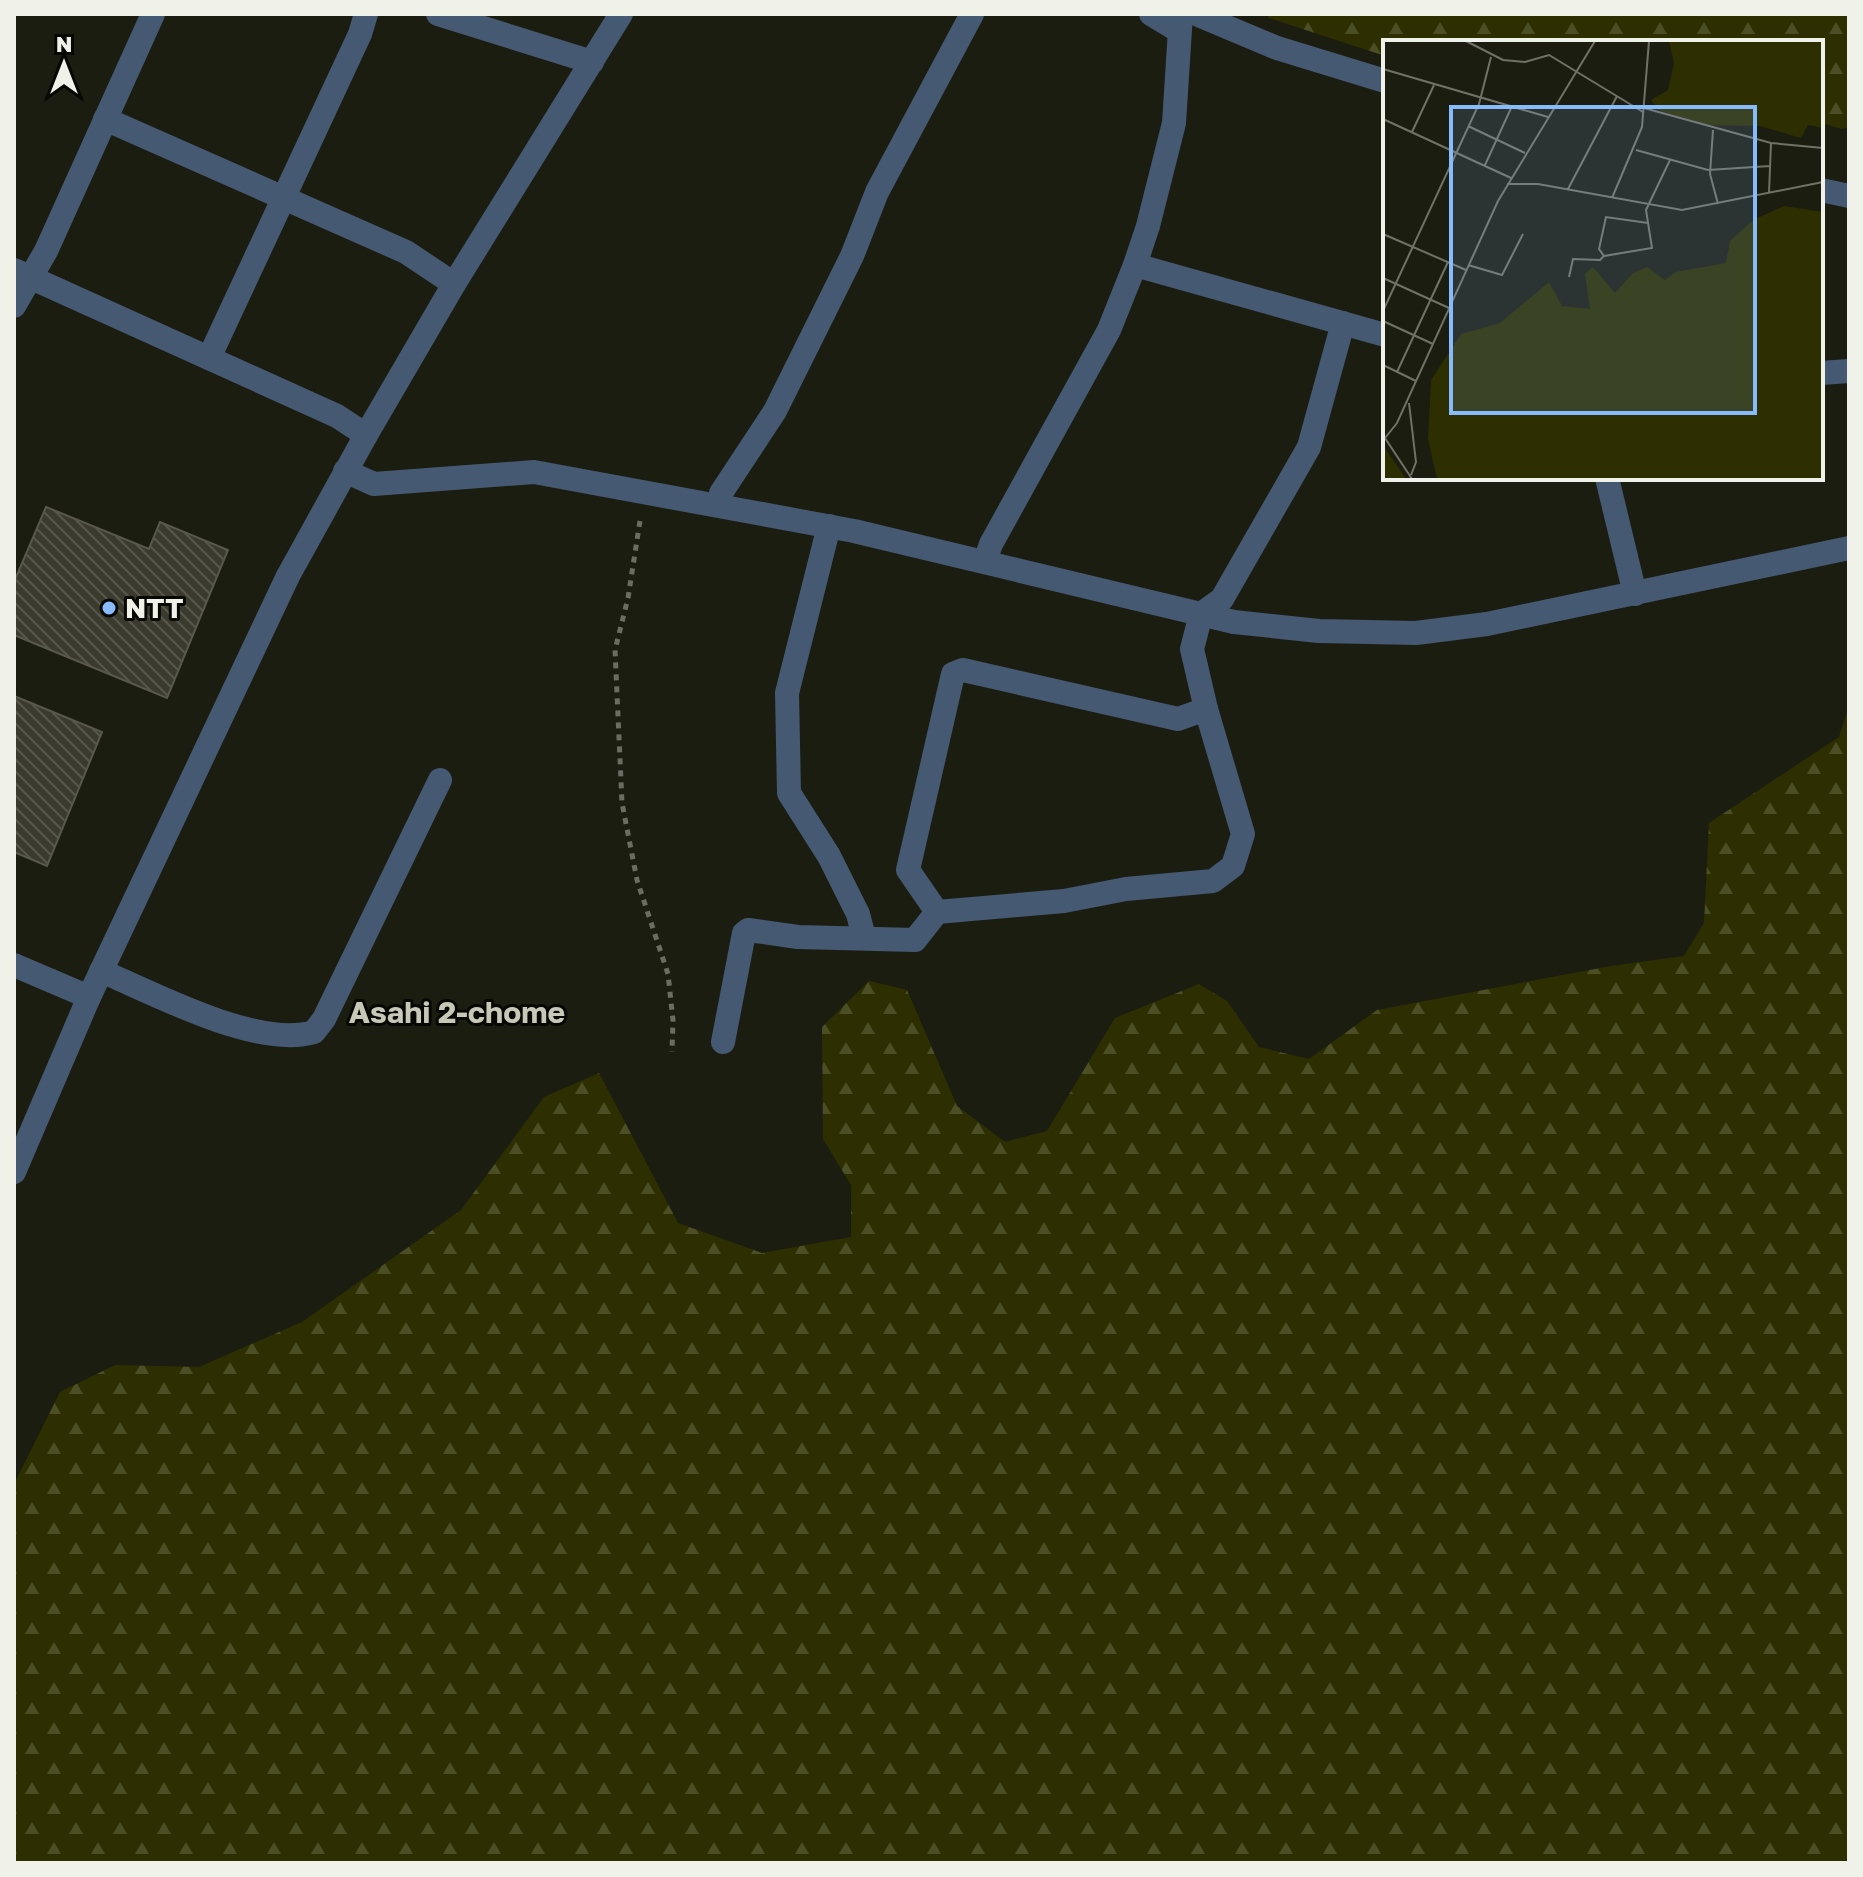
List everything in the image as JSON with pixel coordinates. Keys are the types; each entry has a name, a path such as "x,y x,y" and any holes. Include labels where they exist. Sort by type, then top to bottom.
{"street":[{"path":"14,306 22,274 46,251 153,14"},
{"path":"209,358 360,34 366,14"},
{"path":"438,14 592,62"},
{"path":"14,1172 89,997 288,576 454,284 621,14"},
{"path":"719,505 721,493 775,411 852,256 877,192 972,14"},
{"path":"1151,14 1185,20 1383,80"},
{"path":"985,561 991,544 1109,330 1135,265 1174,123 1185,20"},
{"path":"105,119 406,252 454,284"},
{"path":"1823,190 1849,196"},
{"path":"1135,265 1383,334"},
{"path":"22,274 337,416 366,435"},
{"path":"723,1042 744,933 748,930 798,937 915,940 937,912 1064,901 1126,889 1213,881 1233,866 1243,834 1206,709 1192,649 1201,614 1222,599 1309,447 1343,323"},
{"path":"1823,373 1849,371"},
{"path":"345,471 374,484 534,472 829,526 1234,622 1319,631 1416,633 1487,624 1849,548"},
{"path":"1607,480 1635,594"},
{"path":"829,526 787,693 789,793 829,856 858,914 864,937"},
{"path":"937,912 908,870 953,674 963,670 1178,719 1206,709"},
{"path":"101,971 234,1026 282,1037 314,1032 324,1019 440,780"},
{"path":"14,965 89,997"}],"path":[{"path":"644,492 628,598 615,650 621,788 637,880 668,974 673,1020 672,1052"}],"green space":[{"path":"1267,14 1849,14 1849,127 1842,129 1823,124 1823,40 1383,40 1383,55 1269,18"},
{"path":"1849,706 1849,1863 14,1863 14,1484 60,1392 115,1365 199,1367 302,1322 461,1210 544,1097 599,1073 678,1223 762,1253 851,1237 851,1185 823,1139 822,1027 869,981 907,990 957,1106 1005,1142 1047,1131 1115,1018 1199,984 1227,1001 1259,1047 1309,1059 1377,1010 1611,966 1684,956 1704,923 1709,823 1839,737"}],"building":[{"name":"NTT","path":"46,507 149,549 160,522 228,550 167,698 14,635 14,582"},
{"path":"14,696 102,732 47,866 14,852"}],"place":[{"name":"NTT","path":"109,608"}],"district":[{"name":"Asahi 2-chome","path":"457,1013"}]}
